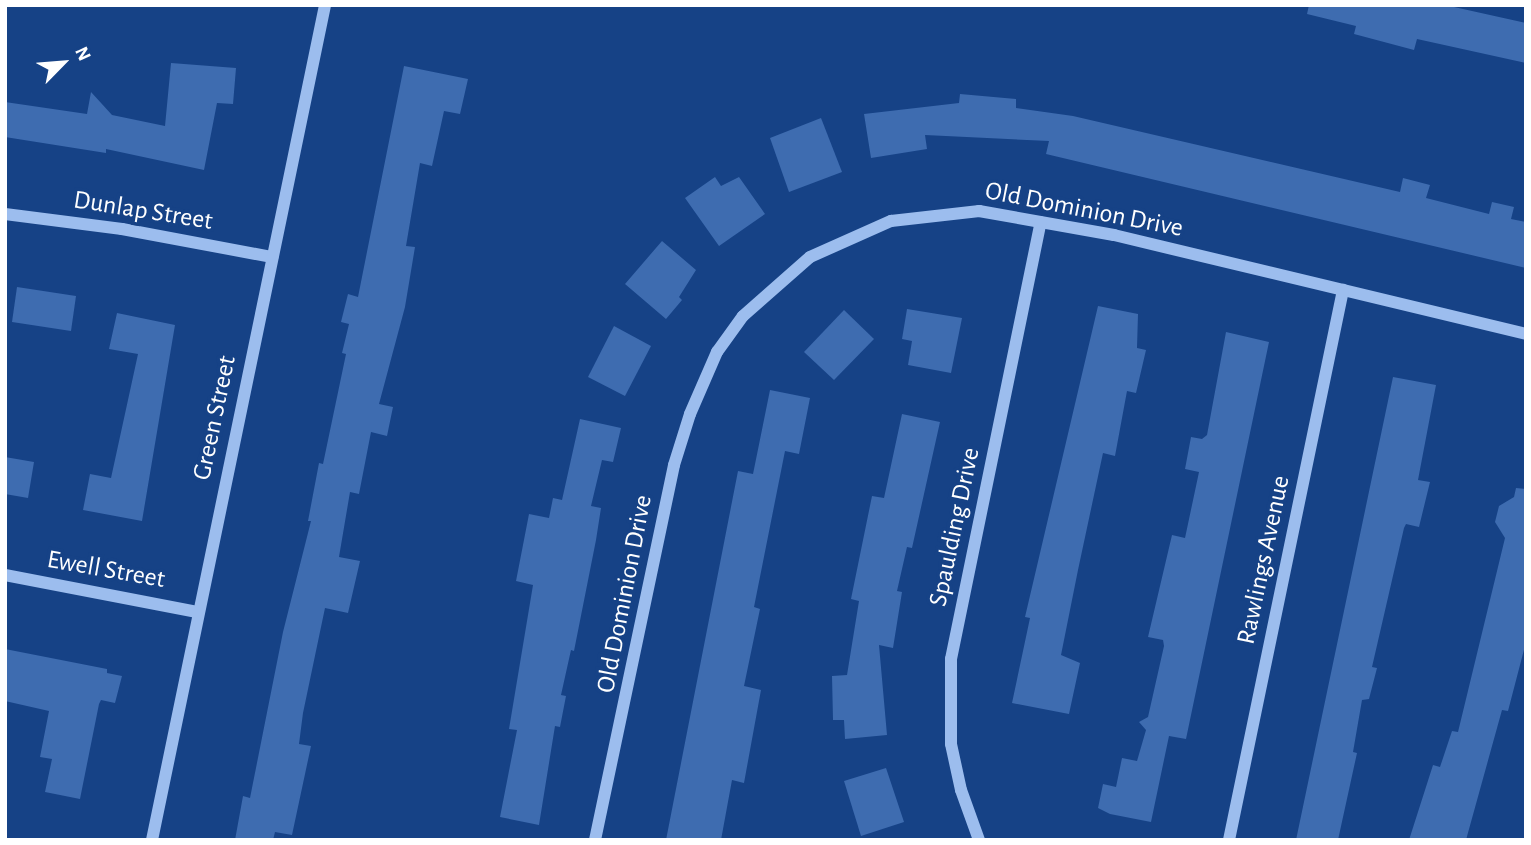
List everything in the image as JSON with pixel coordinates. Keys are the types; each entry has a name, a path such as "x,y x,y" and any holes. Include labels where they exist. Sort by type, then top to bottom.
{"street":[{"name":"Green Street","path":"152,840 325,5"},
{"name":"Old Dominion Drive","path":"595,840 674,464 716,352 743,316 810,257 891,221 979,211 1041,222 1526,334"},
{"name":"Dunlap Street","path":"5,214 122,229 272,257"},
{"name":"Spaulding Drive","path":"979,840 961,790 951,744 951,659 1041,222"},
{"name":"Rawlings Avenue","path":"1229,840 1343,290"},
{"name":"Ewell Street","path":"5,575 198,612"}],"building":[{"path":"1309,5 1445,5 1526,23 1526,63 1417,39 1414,50 1354,34 1356,26 1307,14"},
{"path":"171,63 236,68 233,104 217,103 204,170 106,149 106,153 5,137 5,102 87,114 91,92 112,115 165,126"},
{"path":"404,66 468,79 460,114 444,111 432,166 420,163 406,246 415,247 405,307 379,404 393,407 387,436 371,432 359,494 350,492 339,557 360,561 348,613 325,608 303,713 299,744 311,746 292,835 275,832 273,840 235,840 243,796 250,798 283,632 311,521 308,521 319,463 323,464 346,354 342,353 349,324 341,322 348,294 358,297"},
{"path":"960,94 1016,99 1016,108 1073,116 1400,192 1403,178 1430,185 1426,198 1489,214 1492,202 1514,207 1511,219 1526,222 1526,268 1046,154 1049,141 925,135 927,149 871,158 864,114 959,103"},
{"path":"821,118 842,172 789,192 770,138"},
{"path":"715,177 721,186 739,177 765,214 719,246 685,198"},
{"path":"662,241 696,270 679,297 682,300 666,319 625,284"},
{"path":"17,287 76,296 71,331 12,322"},
{"path":"1098,306 1138,314 1137,348 1146,350 1136,393 1127,391 1115,456 1103,453 1078,570 1061,655 1080,663 1069,714 1012,703 1030,618 1025,617"},
{"path":"907,309 962,318 951,373 908,365 912,341 902,339"},
{"path":"844,310 874,339 834,380 804,352"},
{"path":"117,313 175,325 142,521 83,510 90,474 111,478 138,354 109,349"},
{"path":"614,326 651,346 625,396 588,377"},
{"path":"1226,332 1269,342 1186,739 1169,736 1151,822 1110,814 1098,808 1103,784 1116,787 1122,758 1137,761 1146,730 1139,722 1148,717 1164,646 1163,640 1148,637 1172,535 1185,538 1199,472 1185,469 1191,437 1202,439 1207,435"},
{"path":"1393,377 1436,385 1418,480 1430,482 1419,527 1406,524 1404,528 1372,667 1377,668 1369,699 1362,700 1353,752 1357,753 1338,840 1296,840"},
{"path":"770,390 810,398 799,454 785,451 754,607 760,609 744,686 761,690 744,783 732,780 721,840 666,840 738,471 753,474"},
{"path":"902,414 940,422 912,548 907,547 897,591 902,592 893,648 879,645 887,735 845,739 844,720 833,720 832,676 847,675 859,601 851,599 872,496 884,498"},
{"path":"580,419 621,428 613,462 602,460 591,506 601,508 596,540 574,651 571,650 561,695 566,696 560,727 555,726 539,825 500,817 517,730 509,729 533,585 516,581 529,514 549,518 553,498 562,500"},
{"path":"5,457 34,462 28,498 5,494"},
{"path":"1516,488 1526,489 1526,642 1508,711 1502,710 1466,840 1409,840 1433,765 1440,767 1452,731 1458,732 1505,538 1495,522 1499,506 1514,497"},
{"path":"5,649 107,669 107,673 122,676 115,703 101,700 99,704 80,799 45,792 52,759 40,757 49,711 5,701"},
{"path":"886,768 904,822 861,836 844,781"}]}
